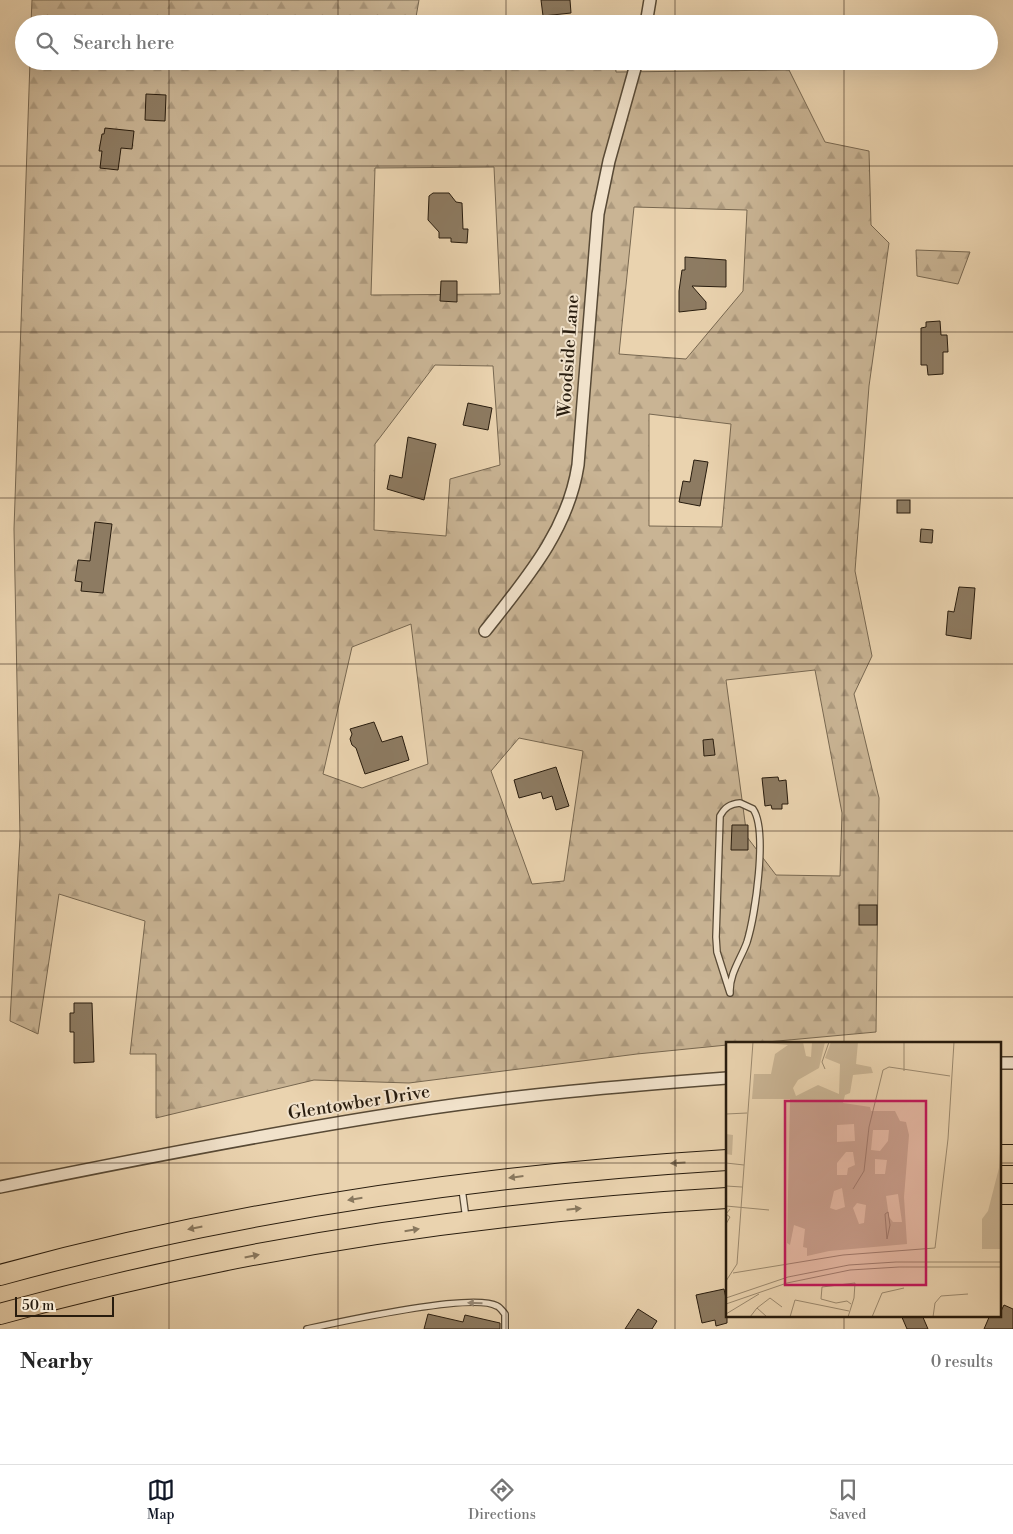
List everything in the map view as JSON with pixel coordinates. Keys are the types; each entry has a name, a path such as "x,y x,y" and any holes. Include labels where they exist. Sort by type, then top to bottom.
{"highway":[{"path":"1000,1156 1013,1156"},
{"path":"0,1275 111,1246 204,1226 355,1199 461,1184 623,1166 726,1160"},
{"path":"1000,1194 1013,1194"},
{"path":"0,1314 79,1293 209,1265 467,1221 622,1204 726,1198"},
{"path":"0,1322 34,1311 209,1265"}],"street":[{"path":"648,15 650,0"},
{"name":"Woodside Lane","path":"485,631 548,548 569,504 578,464 598,214 609,161 634,70"},
{"path":"1000,1063 1013,1062"},
{"name":"Glentowber Drive","path":"0,1187 206,1145 413,1110 541,1095 726,1078"}],"lane":[{"path":"740,803 753,809 760,824 757,893 749,934 732,974 730,986 730,992 718,952 716,937 720,816 724,809 731,804 740,803"},
{"path":"461,1184 467,1221"},
{"path":"307,1329 386,1312 474,1302 497,1306 505,1314 505,1329"}],"green space":[{"path":"32,0 419,0 416,15 31,15"},
{"path":"30,70 616,70 616,72 789,70 825,142 869,151 871,225 889,243 869,386 855,571 872,656 854,694 879,798 876,1032 767,1042 726,1042 726,1045 637,1054 409,1083 314,1080 156,1118 156,1054 130,1054 145,921 59,894 38,1034 10,1021 20,837 14,529","holes":["494,167 500,294 371,295 375,168","634,207 747,210 743,291 686,359 619,354","435,365 493,366 500,465 450,479 446,536 374,530 375,444","649,414 731,424 722,527 649,526","411,624 428,764 362,788 323,774 352,647","815,670 842,813 840,876 776,875 747,837 726,680","519,738 583,751 564,881 532,884 491,771"]},
{"path":"916,250 970,252 958,284 917,276"}],"building":[{"path":"541,0 570,0 571,13 543,15"},
{"path":"146,94 166,95 165,121 145,120"},
{"path":"105,128 134,131 132,149 121,148 118,170 100,168 102,151 99,151"},
{"path":"433,193 449,193 456,202 462,203 463,229 468,229 467,243 451,242 451,238 439,238 439,232 428,220 429,196"},
{"path":"685,257 726,260 726,287 692,286 706,302 706,309 679,312 679,291 682,270 685,270"},
{"path":"441,281 457,281 457,302 440,301"},
{"path":"940,321 941,335 947,335 948,352 943,352 943,374 928,375 927,365 921,365 921,328 926,327 926,322"},
{"path":"468,403 492,408 488,430 463,425"},
{"path":"408,437 436,444 424,500 387,489 390,475 402,478"},
{"path":"694,460 708,462 700,506 679,502 683,481 690,482"},
{"path":"897,500 910,500 910,513 897,513"},
{"path":"95,522 112,524 103,593 81,591 82,582 75,581 78,560 90,561"},
{"path":"921,529 933,530 932,543 920,542"},
{"path":"959,587 975,588 971,639 946,635 948,611 954,612"},
{"path":"374,722 382,742 402,736 409,760 365,774 356,748 352,745 350,739 352,734 350,729"},
{"path":"713,739 715,755 704,756 703,740"},
{"path":"556,767 569,806 556,810 552,796 543,799 541,792 519,798 514,780"},
{"path":"778,777 779,781 786,780 788,804 782,804 782,809 772,809 771,805 765,806 762,778"},
{"path":"732,825 748,825 748,850 731,850"},
{"path":"859,905 877,905 877,925 859,925"},
{"path":"74,1003 92,1003 94,1062 74,1063 74,1032 70,1032 70,1013 74,1013"},
{"path":"724,1289 727,1323 716,1326 715,1320 702,1323 696,1295"},
{"path":"1004,1305 1013,1309 1013,1329 984,1329 990,1316 1000,1316"},
{"path":"638,1309 657,1321 652,1329 625,1329"},
{"path":"428,1314 463,1322 465,1315 500,1323 500,1329 424,1329"},
{"path":"901,1316 922,1316 928,1329 907,1329"}]}
